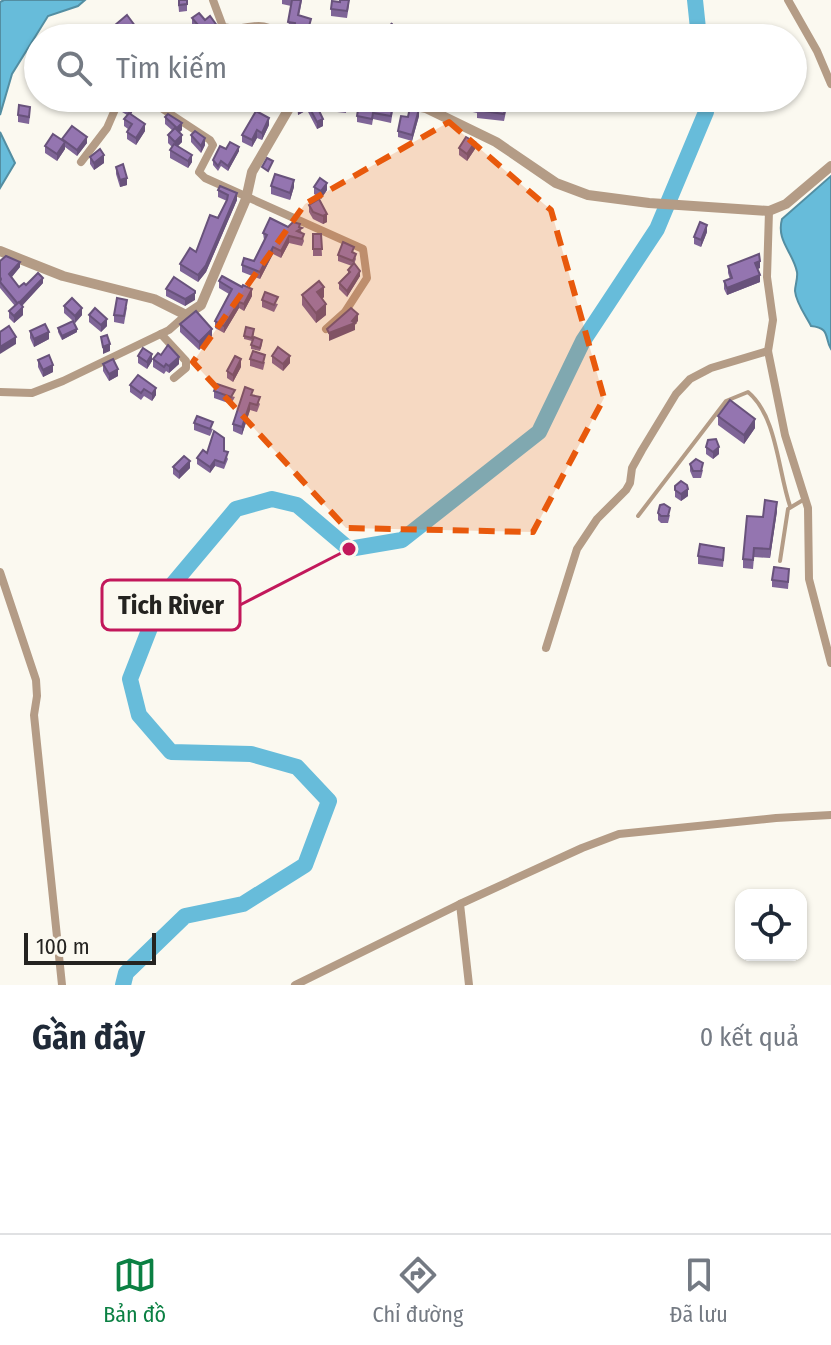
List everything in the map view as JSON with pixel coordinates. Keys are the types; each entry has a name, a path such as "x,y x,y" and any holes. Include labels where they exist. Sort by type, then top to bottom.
{"street":[{"path":"213,0 222,24"},
{"path":"788,0 802,24"},
{"path":"807,33 831,84"},
{"path":"81,162 107,128 114,112"},
{"path":"167,112 213,145 199,172 205,178 363,249 367,278 345,312 326,329"},
{"path":"0,392 32,393 63,381 161,334 201,305 246,199 252,172 287,112"},
{"path":"434,112 496,142 556,183 588,195 649,203 769,211 786,204 831,166"},
{"path":"769,211 767,277 773,320 768,351 785,435 808,508 809,579 831,663"},
{"path":"0,251 63,276 154,299 186,315"},
{"path":"161,334 186,361 186,368 174,378"},
{"path":"546,648 577,549 597,519 626,490 632,468 676,394 690,379 711,368 768,351"},
{"path":"0,572 36,680 34,715 62,985"},
{"path":"295,985 460,904 619,834 831,815"},
{"path":"460,904 469,985"}],"lane":[{"path":"638,516 726,401 748,392 757,400 767,418 790,506 780,561"},
{"path":"790,506 805,499"}],"highlighted area":[{"path":"449,122 551,210 604,398 533,532 346,528 193,362 305,204"}],"water":[{"path":"85,0 78,6 48,16 43,24 24,24 24,55 12,74 0,115 0,2"},
{"path":"0,132 15,163 0,188"},
{"path":"831,176 831,349 824,331 811,326 797,300 797,272 783,240 781,227 782,219"}],"building":[{"path":"292,0 301,0 298,15 311,19 310,24 288,22"},
{"path":"349,0 347,11 331,9 332,1"},
{"path":"199,13 205,20 210,16 216,24 197,24 192,18"},
{"path":"127,15 134,24 116,24"},
{"path":"19,105 24,106 24,112 30,112 29,117 18,115"},
{"path":"255,112 269,118 262,133 257,130 252,140 242,135"},
{"path":"312,112 320,112 323,119 317,122"},
{"path":"358,112 392,112 391,116 373,113 372,119 357,116"},
{"path":"409,112 418,112 412,135 398,131 401,116 408,117"},
{"path":"129,113 145,124 136,138 127,132 132,124 124,119"},
{"path":"168,114 182,123 177,128 165,117"},
{"path":"72,126 87,137 77,150 62,139"},
{"path":"175,128 182,135 175,142 168,135"},
{"path":"195,131 205,138 201,146 191,135"},
{"path":"53,134 65,142 57,154 45,146"},
{"path":"466,137 475,142 467,154 459,148"},
{"path":"230,142 239,147 228,166 221,161 218,166 213,160 220,146 226,149"},
{"path":"174,144 192,155 188,161 170,150"},
{"path":"100,149 104,155 94,163 90,157"},
{"path":"267,158 273,161 268,171 262,167"},
{"path":"123,164 127,178 120,180 116,167"},
{"path":"275,174 294,180 290,193 271,186"},
{"path":"320,178 327,183 321,191 314,187"},
{"path":"220,186 237,193 206,265 198,275 180,264 190,248 196,252 210,215 218,218 228,195 218,190"},
{"path":"319,199 327,214 323,216 313,212 309,205"},
{"path":"270,218 288,227 293,222 300,224 302,228 297,231 304,234 302,239 289,236 281,251 273,247 260,272 242,265 244,258 254,261 267,235 263,233"},
{"path":"700,222 707,225 701,240 694,237"},
{"path":"313,234 321,234 322,249 313,249"},
{"path":"343,242 354,247 352,252 356,254 353,261 338,255"},
{"path":"759,254 760,261 755,263 760,275 727,288 724,281 732,278 728,266"},
{"path":"6,256 20,262 9,274 19,287 24,283 26,285 38,273 43,278 18,304 0,282 0,261"},
{"path":"354,263 360,271 347,291 339,283"},
{"path":"222,276 252,289 244,304 239,302 224,326 215,321 232,289 219,281"},
{"path":"174,277 195,293 185,299 166,289"},
{"path":"319,281 324,287 317,292 326,304 316,313 302,295"},
{"path":"265,292 278,297 274,305 262,300"},
{"path":"72,298 82,308 75,316 64,306"},
{"path":"117,298 127,300 124,316 114,315"},
{"path":"19,302 23,307 14,316 9,311"},
{"path":"95,308 107,319 101,325 89,315"},
{"path":"351,308 358,314 352,321 355,323 329,333 327,329"},
{"path":"196,311 212,329 199,342 180,324"},
{"path":"73,321 77,329 62,336 58,328"},
{"path":"45,324 49,332 34,339 30,331"},
{"path":"9,326 16,337 0,347 0,332"},
{"path":"246,327 254,329 252,338 244,336"},
{"path":"107,335 110,344 103,347 101,337"},
{"path":"254,337 262,340 260,348 251,345"},
{"path":"168,345 179,357 164,367 153,359 158,353 161,355"},
{"path":"278,347 290,356 283,364 272,356"},
{"path":"143,348 152,354 147,362 138,356"},
{"path":"253,351 265,355 263,363 250,359"},
{"path":"49,355 53,365 43,370 38,360"},
{"path":"235,356 241,359 233,375 227,371"},
{"path":"113,359 118,369 109,374 103,364"},
{"path":"138,375 156,388 152,394 144,389 141,393 130,385"},
{"path":"217,384 235,390 231,397 214,391"},
{"path":"245,387 253,390 251,395 260,397 257,405 250,403 242,427 233,424"},
{"path":"730,400 755,419 744,435 718,416"},
{"path":"197,416 213,422 210,429 194,423"},
{"path":"214,431 224,438 224,451 228,452 224,463 215,460 210,467 197,458 203,450 207,453"},
{"path":"716,439 719,447 713,452 706,447 708,440"},
{"path":"184,456 190,461 179,472 173,467"},
{"path":"696,459 703,463 701,471 693,471 690,464"},
{"path":"681,481 688,489 681,494 675,486"},
{"path":"765,500 777,502 770,549 754,548 753,560 743,559 747,516 763,517"},
{"path":"660,505 670,508 668,516 658,513"},
{"path":"700,544 724,548 723,560 698,556"},
{"path":"774,567 789,569 788,582 772,580"}],"waterway":[{"path":"695,0 698,24"},
{"path":"123,985 126,973 185,916 243,904 305,865 329,801 297,767 251,754 171,752 139,715 130,679 162,597 236,509 272,499 297,505 349,549 402,540 539,432 583,341 657,229 706,112"}],"place":[{"name":"Tich River","path":"349,549"}]}
